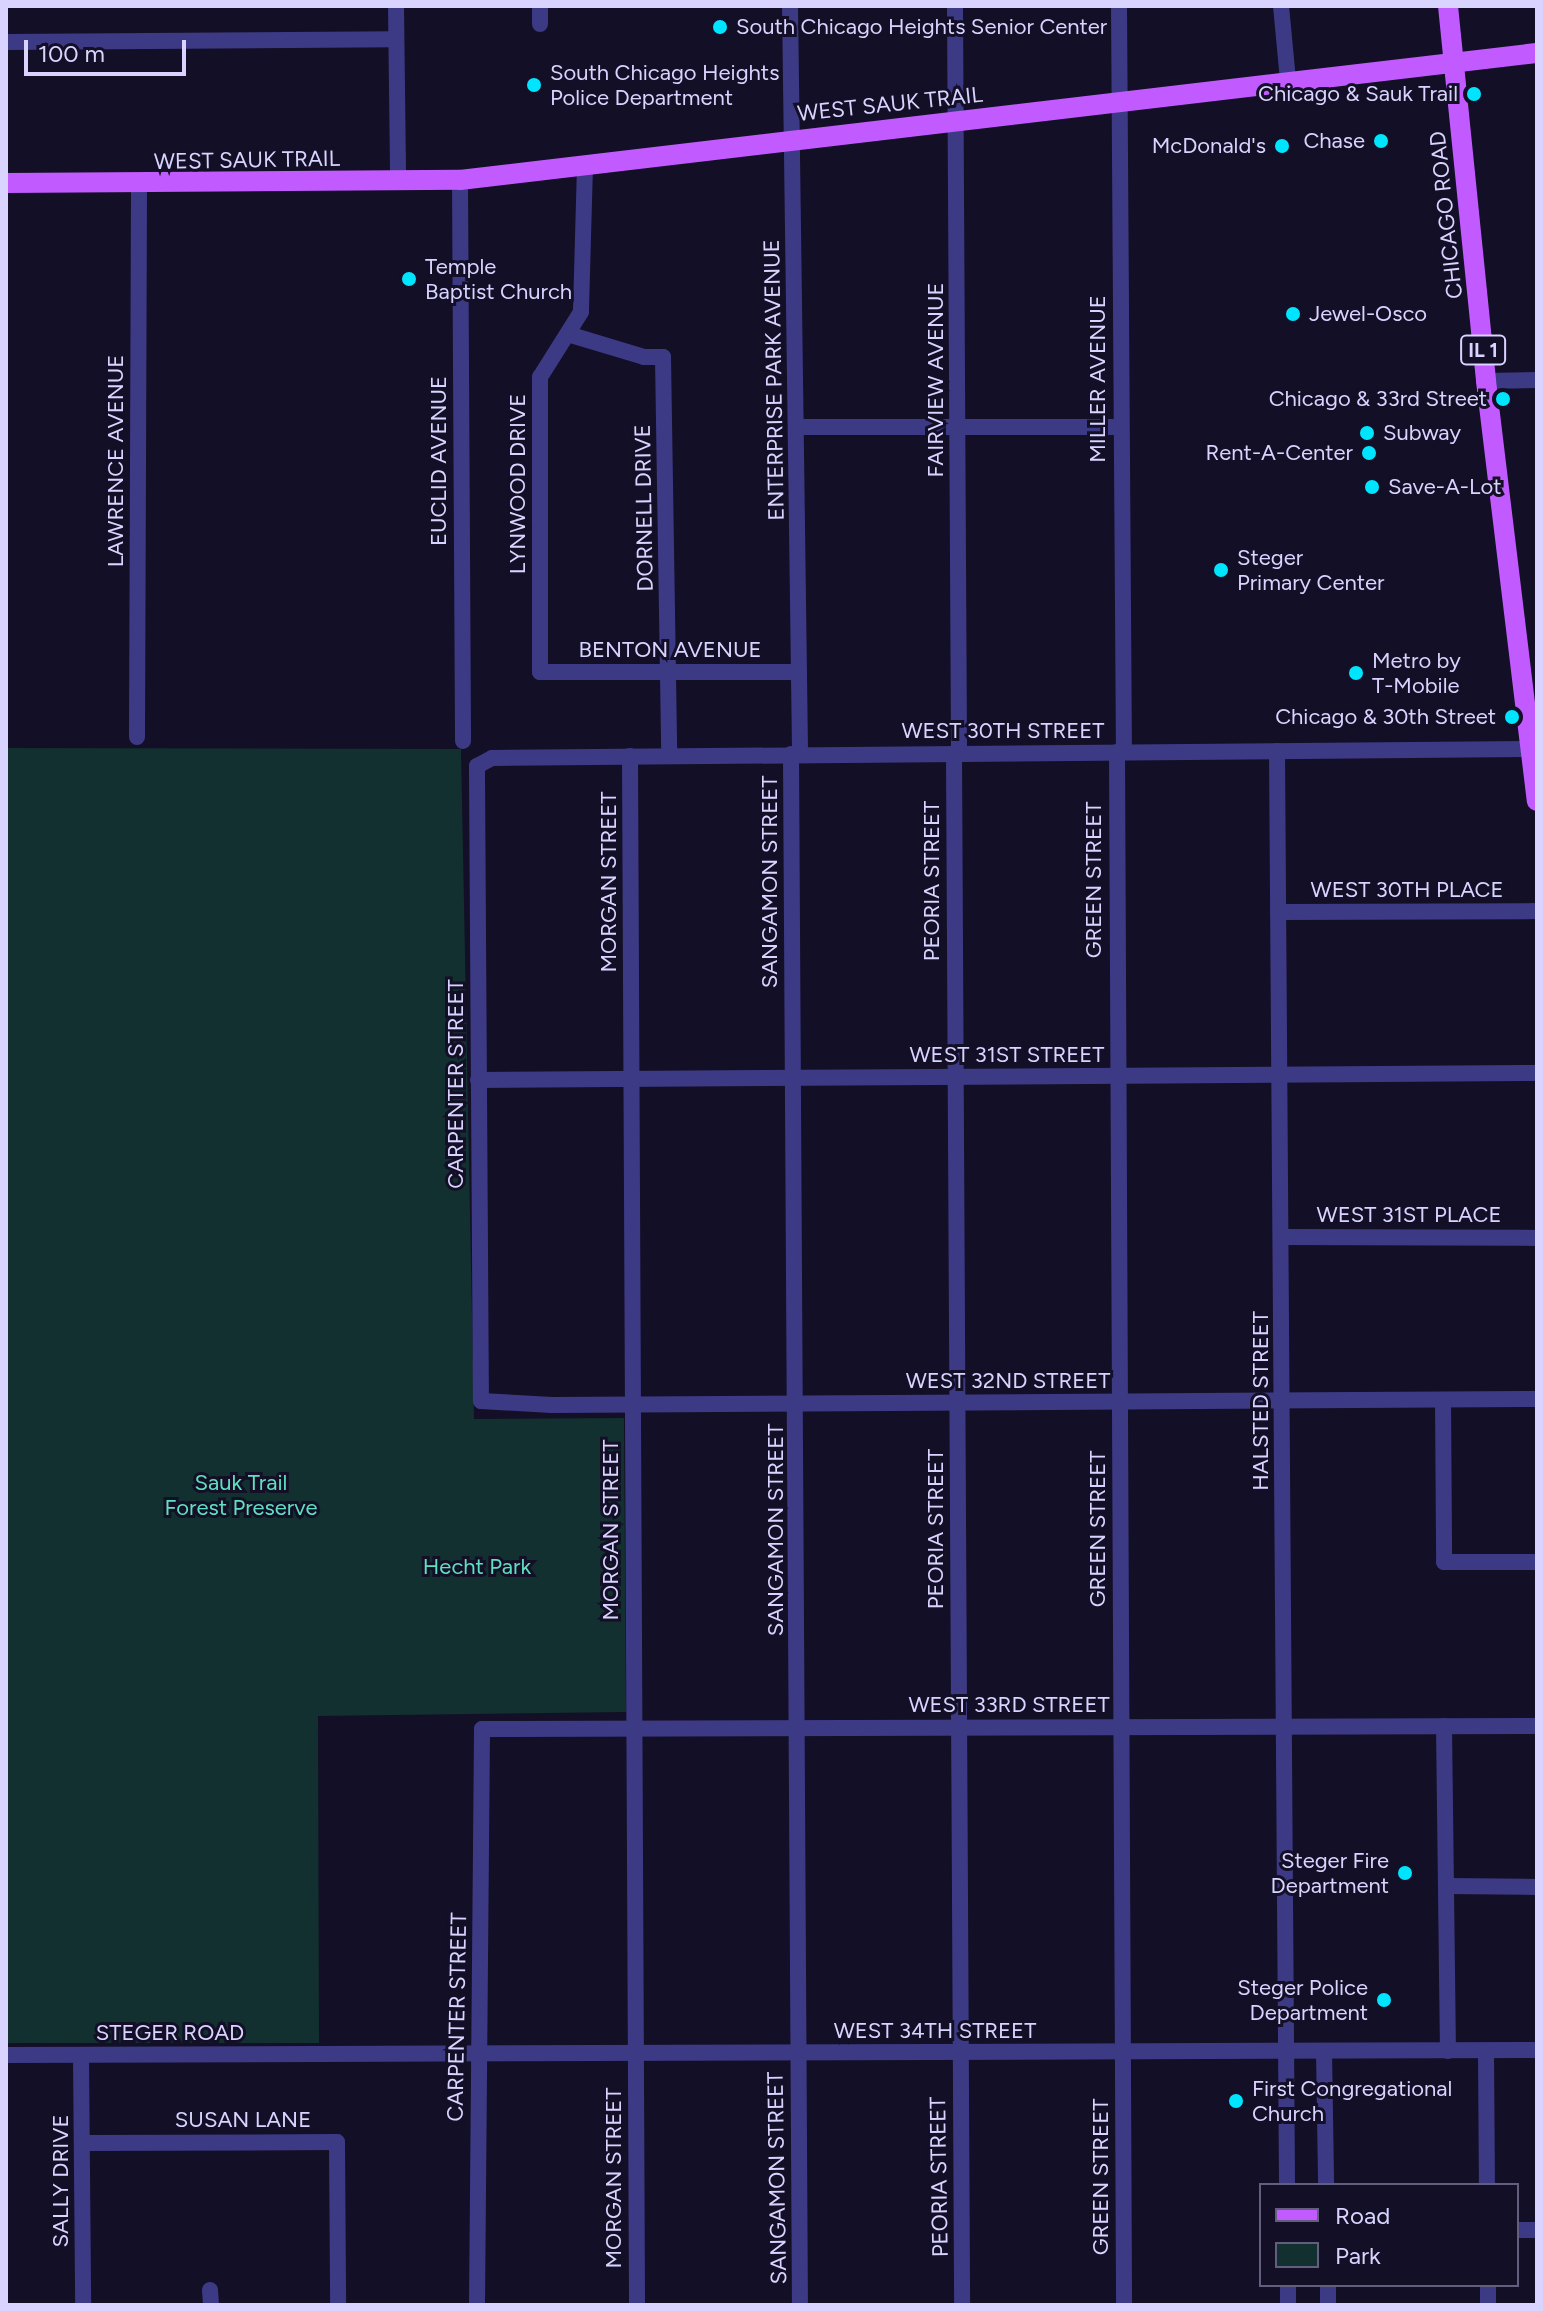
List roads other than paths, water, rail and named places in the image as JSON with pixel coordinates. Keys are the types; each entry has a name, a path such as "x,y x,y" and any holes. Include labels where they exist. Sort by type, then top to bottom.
{"main road":[{"name":"CHICAGO ROAD","path":"1448,6 1486,381 1534,749 1537,801"},
{"name":"WEST SAUK TRAIL","path":"6,183 139,185 460,180 1537,53"}],"street":[{"path":"396,6 398,182"},
{"path":"540,6 540,24"},
{"name":"ENTERPRISE PARK AVENUE","path":"790,6 799,672 796,754"},
{"name":"FAIRVIEW AVENUE","path":"955,6 959,427 956,753"},
{"name":"MILLER AVENUE","path":"1119,6 1120,752"},
{"path":"1281,6 1288,80"},
{"path":"6,42 396,39"},
{"name":"LYNWOOD DRIVE","path":"540,672 540,377 550,356 571,335 585,285 585,166"},
{"name":"EUCLID AVENUE","path":"460,180 463,741"},
{"name":"LAWRENCE AVENUE","path":"137,737 139,185"},
{"name":"DORNELL DRIVE","path":"571,335 644,357 663,357 669,755"},
{"path":"1486,381 1537,380"},
{"path":"797,427 1120,427"},
{"name":"BENTON AVENUE","path":"540,672 799,672"},
{"name":"WEST 30TH STREET","path":"477,766 492,758 669,755 1534,749"},
{"name":"HALSTED STREET","path":"1277,751 1287,2183"},
{"name":"GREEN STREET","path":"1120,752 1116,1076 1124,2305"},
{"name":"PEORIA STREET","path":"956,753 954,1077 962,2305"},
{"name":"SANGAMON STREET","path":"796,754 793,1078 800,2305"},
{"name":"MORGAN STREET","path":"630,756 637,2305"},
{"name":"CARPENTER STREET","path":"477,766 481,1401"},
{"name":"WEST 30TH PLACE","path":"1278,912 1537,911"},
{"name":"WEST 31ST STREET","path":"478,1080 1537,1073"},
{"name":"WEST 31ST PLACE","path":"1281,1237 1537,1238"},
{"name":"WEST 32ND STREET","path":"481,1401 633,1405 1537,1399"},
{"path":"1443,1400 1444,1562 1537,1562"},
{"path":"1444,1726 1448,2051"},
{"name":"WEST 33RD STREET","path":"482,1729 1537,1726"},
{"name":"CARPENTER STREET","path":"477,2305 482,1729"},
{"path":"1446,1886 1537,1887"},
{"name":"WEST 34TH STREET","path":"334,2054 1537,2050"},
{"path":"1324,2051 1326,2183"},
{"path":"1486,2051 1487,2183"},
{"name":"STEGER ROAD","path":"6,2055 334,2054"},
{"name":"SALLY DRIVE","path":"81,2056 83,2305"},
{"name":"SUSAN LANE","path":"83,2143 337,2142 338,2305"}],"place":[{"name":"South Chicago Heights Senior Center","path":"720,27"},
{"name":"South Chicago Heights Police Department","path":"534,85"},
{"name":"Chicago & Sauk Trail","path":"1474,94"},
{"name":"Chase","path":"1381,141"},
{"name":"McDonald's","path":"1282,146"},
{"name":"Temple Baptist Church","path":"409,279"},
{"name":"Jewel-Osco","path":"1293,314"},
{"name":"Chicago & 33rd Street","path":"1503,399"},
{"name":"Subway","path":"1367,433"},
{"name":"Rent-A-Center","path":"1369,453"},
{"name":"Save-A-Lot","path":"1372,487"},
{"name":"Steger Primary Center","path":"1221,570"},
{"name":"Metro by T-Mobile","path":"1356,673"},
{"name":"Chicago & 30th Street","path":"1512,717"},
{"name":"Steger Fire Department","path":"1405,1873"},
{"name":"Steger Police Department","path":"1384,2000"},
{"name":"First Congregational Church","path":"1236,2101"}],"park label":[{"name":"Sauk Trail Forest Preserve","path":"241,1494"},
{"name":"Hecht Park","path":"477,1567"}]}
